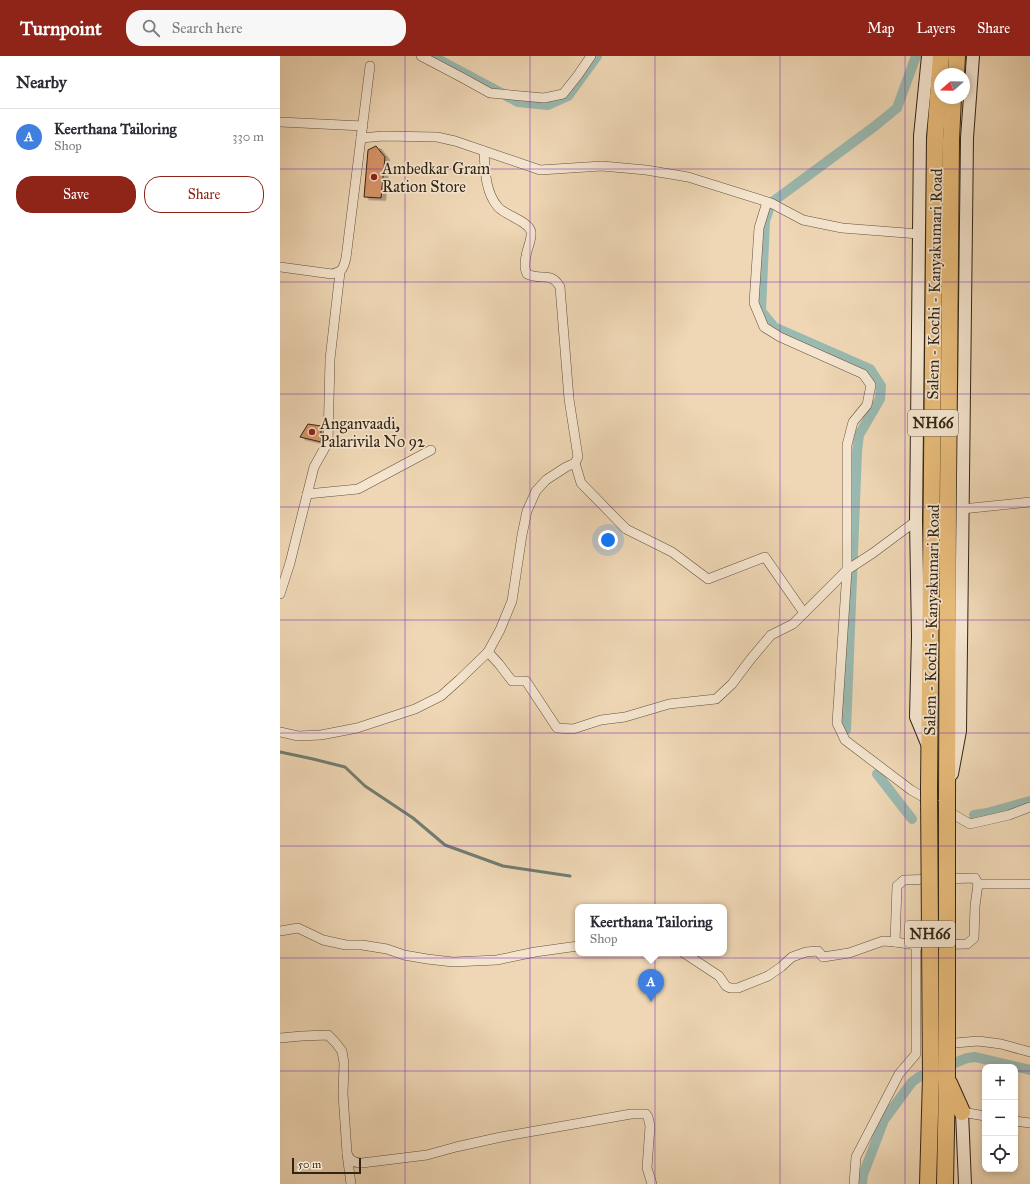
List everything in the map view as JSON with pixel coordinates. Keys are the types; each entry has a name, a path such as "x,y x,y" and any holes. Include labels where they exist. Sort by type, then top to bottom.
{"highway":[{"name":"Salem - Kochi - Kanyakumari Road","path":"928,1184 931,1077 929,751 935,139 941,56"},
{"path":"956,68 957,56"},
{"name":"Salem - Kochi - Kanyakumari Road","path":"945,1184 947,1078 948,499 951,164 954,104"},
{"path":"947,1078 962,1112"}],"street":[{"path":"421,56 490,93 544,98 563,94 591,56"},
{"path":"928,56 920,136 918,234 916,521 918,636 916,718 929,751"},
{"path":"947,801 960,731 967,138 973,56"},
{"path":"280,594 290,563 314,467 328,442 330,359 340,272 344,267 346,258 370,66"},
{"path":"280,122 362,126"},
{"path":"361,138 383,136 437,137 454,141 540,170 602,166 646,170 688,177 767,202 803,220 842,228 918,234"},
{"path":"280,732 298,736 321,736 357,728 416,709 441,696 488,652 500,630 512,601 527,511 536,492 546,480 575,462 578,457 578,449 569,399 560,287 556,280 552,278 534,277 527,274 525,268 526,256 531,232 529,226 517,218 505,214 492,197 486,178 484,151"},
{"path":"767,202 759,228 754,303 764,327 780,337 862,374 871,386 867,405 853,422 848,445 847,571 837,723 845,740 911,790 970,824 1009,815 1030,807"},
{"path":"280,267 332,274 340,272"},
{"path":"307,494 358,489 431,450"},
{"path":"575,462 581,484 626,529 672,552 708,579 765,557 804,613"},
{"path":"962,509 1030,502"},
{"path":"488,652 512,680 526,681 556,728 573,729 601,720 625,717 669,704 716,699 732,684 771,635 793,624 847,571 916,521"},
{"path":"689,956 719,976 726,986 730,988 738,988 768,976 792,957 806,952 818,951 823,957 831,956 850,953 883,941 916,945 967,944 974,938 975,906 978,884 975,878 904,880 897,886 895,942"},
{"path":"978,884 1030,884"},
{"path":"280,931 298,928 323,940 346,945 388,949 404,955 453,962 497,960 535,952 575,946"},
{"path":"916,945 916,1054"},
{"path":"280,1038 328,1035 342,1051 344,1064 343,1094 350,1184"},
{"path":"854,1184 856,1158 899,1074 916,1054 943,1044 978,1041 1001,1044 1030,1052"},
{"path":"965,1184 962,1112 982,1115"},
{"path":"347,1153 350,1159 357,1163 401,1159 427,1155 501,1137 640,1113 646,1114 650,1120 647,1168 652,1184"},
{"path":"1018,1121 1030,1123"}],"building":[{"name":"Ambedkar Gram Ration Store","path":"376,146 385,157 381,198 364,197 368,150"},
{"name":"Anganvaadi, Palarivila No 92","path":"308,424 321,426 321,442 300,437"}],"waterway":[{"path":"432,56 518,102 548,105 568,96 597,56"},
{"path":"846,730 857,452 859,435 880,399 881,386 870,369 774,327 761,311 765,221 771,203 897,108 916,56"},
{"path":"280,752 345,767 365,786 413,818 445,845 503,866 570,876"},
{"path":"877,774 912,819"},
{"path":"974,815 987,813 1030,801"},
{"path":"862,1184 863,1175 884,1120 912,1082 919,1077 967,1058 975,1057 1030,1070"}],"place":[{"name":"Ambedkar Gram Ration Store","path":"374,177"},
{"name":"Anganvaadi, Palarivila No 92","path":"312,432"},
{"name":"Keerthana Tailoring","path":"651,1002"}]}
